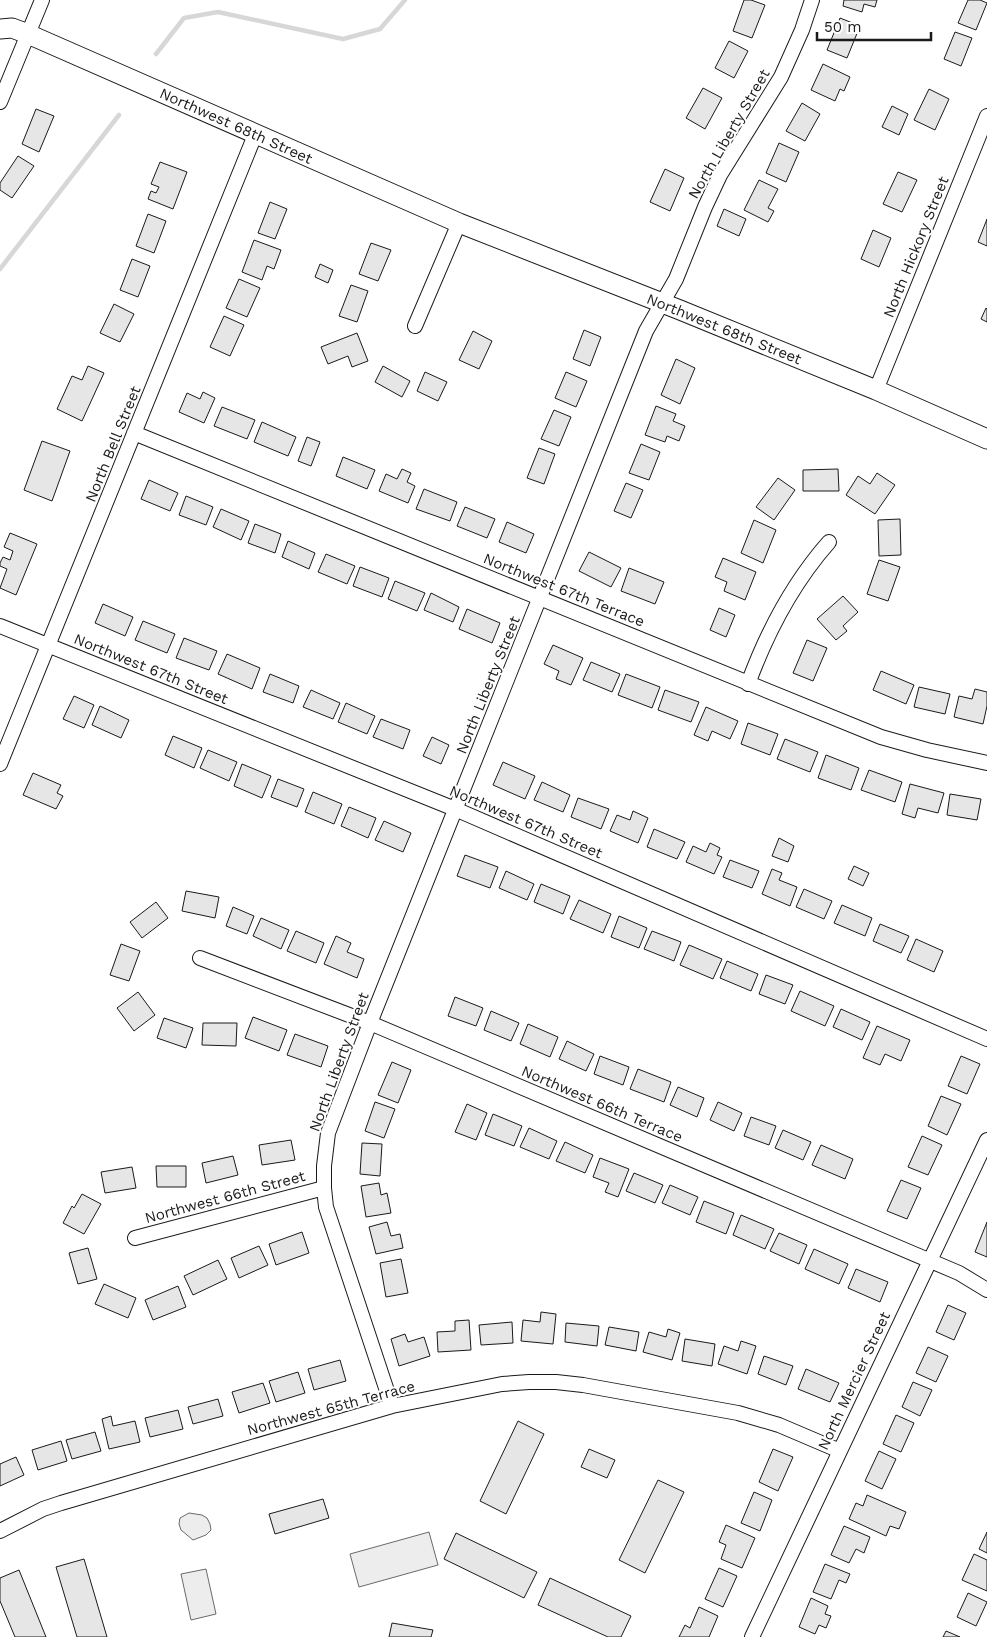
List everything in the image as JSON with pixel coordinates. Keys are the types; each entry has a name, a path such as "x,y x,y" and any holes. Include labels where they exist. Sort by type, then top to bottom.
{"main road":[{"name":"Northwest 68th Street","path":"10,27 459,224 876,390 987,439"}],"street":[{"path":"0,102 10,27 42,0"},
{"name":"North Liberty Street","path":"392,1406 326,1206 324,1166 328,1133 370,1023 646,331 676,279 720,175 781,77 802,30 812,0"},
{"name":"North Hickory Street","path":"876,390 987,116"},
{"name":"North Bell Street","path":"0,764 255,135"},
{"path":"415,326 459,224"},
{"name":"Northwest 67th Terrace","path":"134,433 881,737 927,750 987,763"},
{"path":"748,684 776,619 796,584 829,542"},
{"name":"Northwest 67th Street","path":"0,626 455,809 987,1039"},
{"name":"Northwest 66th Terrace","path":"200,958 370,1023 929,1260 959,1273 987,1290"},
{"name":"North Mercier Street","path":"752,1637 987,1140"},
{"name":"Northwest 66th Street","path":"135,1238 324,1188"},
{"name":"Northwest 65th Terrace","path":"0,1531 43,1509 96,1492 392,1406 502,1384 556,1382 643,1394 738,1413 788,1429 840,1450"}],"shaded area":[{"path":"189,1513 202,1515 207,1518 211,1530 206,1535 193,1540 181,1530 180,1518"},
{"path":"429,1532 438,1565 359,1587 350,1554"},
{"path":"206,1569 216,1614 191,1620 181,1574"}],"building":[{"path":"744,0 751,0 765,5 752,38 733,31"},
{"path":"844,0 877,0 875,7 864,4 862,12 843,6"},
{"path":"968,0 980,0 987,3 976,30 958,23"},
{"path":"840,18 860,26 847,58 827,50"},
{"path":"955,32 972,38 961,66 944,59"},
{"path":"729,41 748,51 734,78 715,68"},
{"path":"823,64 850,77 844,91 840,89 835,101 811,90"},
{"path":"703,88 722,98 705,129 686,118"},
{"path":"929,89 949,99 935,130 914,120"},
{"path":"802,103 820,114 805,141 786,131"},
{"path":"892,106 908,114 899,135 882,127"},
{"path":"36,109 54,116 39,152 22,144"},
{"path":"779,143 799,152 786,182 766,173"},
{"path":"18,156 34,166 12,198 0,190 0,183"},
{"path":"160,162 187,172 173,209 148,199 151,191 156,193 159,187 151,184"},
{"path":"665,169 684,178 670,211 650,202"},
{"path":"898,172 917,180 902,212 883,204"},
{"path":"759,180 778,189 768,208 774,211 768,222 744,210"},
{"path":"270,202 287,209 275,239 258,233"},
{"path":"724,209 746,219 739,236 717,226"},
{"path":"148,214 166,221 154,253 136,246"},
{"path":"987,219 987,246 978,242"},
{"path":"873,230 891,238 879,267 861,259"},
{"path":"254,240 281,250 274,269 267,266 262,280 242,272"},
{"path":"371,243 391,250 378,281 359,274"},
{"path":"132,259 150,266 138,297 120,290"},
{"path":"320,264 333,270 328,283 315,277"},
{"path":"239,279 260,288 247,317 226,308"},
{"path":"351,285 368,291 357,322 339,316"},
{"path":"114,304 134,314 120,342 100,333"},
{"path":"987,309 987,322 981,319"},
{"path":"224,316 244,325 230,356 210,347"},
{"path":"584,330 601,337 590,366 573,359"},
{"path":"473,331 492,341 479,369 459,360"},
{"path":"357,333 368,361 352,367 348,356 328,364 321,347"},
{"path":"676,359 695,368 680,404 661,395"},
{"path":"88,366 104,373 82,421 57,409 72,376 82,380"},
{"path":"383,366 410,381 402,397 375,382"},
{"path":"425,372 447,382 438,401 417,391"},
{"path":"566,372 587,381 576,407 555,398"},
{"path":"203,392 215,398 204,423 179,412 187,393 200,399"},
{"path":"656,406 676,414 673,421 685,426 679,441 667,436 665,442 645,435"},
{"path":"222,407 255,420 247,439 214,426"},
{"path":"554,410 571,417 559,446 541,439"},
{"path":"262,422 296,437 288,456 254,442"},
{"path":"307,437 320,442 311,466 298,461"},
{"path":"42,441 70,451 52,501 24,490"},
{"path":"641,444 660,452 649,480 629,473"},
{"path":"539,448 555,454 544,484 527,478"},
{"path":"343,457 375,470 367,489 336,476"},
{"path":"402,469 411,473 407,482 415,486 408,503 379,491 386,474 397,479"},
{"path":"838,469 839,491 803,491 803,470"},
{"path":"877,473 895,485 875,514 846,495 858,476 870,484"},
{"path":"778,478 795,490 774,520 756,507"},
{"path":"149,480 178,493 170,511 141,499"},
{"path":"626,483 643,490 631,518 614,511"},
{"path":"424,489 457,502 450,521 416,509"},
{"path":"186,496 213,507 206,525 179,515"},
{"path":"465,507 495,519 487,538 457,526"},
{"path":"221,509 249,521 241,540 213,527"},
{"path":"900,519 901,555 879,556 878,520"},
{"path":"754,520 776,530 763,563 741,553"},
{"path":"507,522 534,534 526,553 499,542"},
{"path":"255,524 281,534 275,553 248,543"},
{"path":"10,533 37,544 16,595 0,588 7,569 0,566 0,563 3,557 10,560 13,551 4,547"},
{"path":"288,541 315,553 309,569 282,557"},
{"path":"589,552 621,568 611,587 579,571"},
{"path":"326,554 355,566 347,584 318,572"},
{"path":"723,558 756,572 745,600 724,591 727,582 715,577"},
{"path":"879,560 900,567 888,601 867,594"},
{"path":"360,567 389,578 382,597 353,586"},
{"path":"629,568 664,582 655,604 621,591"},
{"path":"395,581 425,593 417,611 388,599"},
{"path":"431,593 459,607 453,622 424,610"},
{"path":"843,596 858,612 843,626 847,631 836,640 817,619"},
{"path":"103,604 133,617 125,636 95,623"},
{"path":"719,608 735,615 726,637 710,630"},
{"path":"467,609 500,623 492,643 459,629"},
{"path":"143,621 175,634 167,653 135,640"},
{"path":"184,638 217,651 209,670 176,658"},
{"path":"807,640 827,648 813,681 793,673"},
{"path":"553,645 583,658 571,685 556,679 559,671 544,664"},
{"path":"227,654 260,668 252,689 218,674"},
{"path":"591,662 620,674 612,692 583,680"},
{"path":"881,671 914,685 906,704 873,690"},
{"path":"270,674 299,686 293,703 263,692"},
{"path":"626,674 660,687 652,708 618,695"},
{"path":"919,687 950,694 945,714 914,707"},
{"path":"975,689 987,692 987,706 983,724 954,717 959,696 972,699"},
{"path":"311,690 340,703 333,719 303,707"},
{"path":"665,690 699,702 691,722 658,710"},
{"path":"74,696 94,705 84,728 63,719"},
{"path":"346,703 375,716 367,734 338,722"},
{"path":"100,706 129,720 121,738 92,725"},
{"path":"706,707 738,721 730,739 712,731 708,741 694,735"},
{"path":"381,719 410,730 403,749 373,737"},
{"path":"748,723 778,734 770,755 741,744"},
{"path":"173,736 202,748 194,768 165,755"},
{"path":"432,737 449,745 441,764 423,756"},
{"path":"785,739 818,752 810,772 777,759"},
{"path":"208,750 237,762 229,781 200,768"},
{"path":"826,755 859,768 851,790 818,778"},
{"path":"503,762 535,776 525,799 493,785"},
{"path":"242,764 271,776 262,798 234,786"},
{"path":"869,770 902,782 895,802 861,790"},
{"path":"33,773 61,785 57,793 63,796 56,809 23,795"},
{"path":"278,779 304,789 297,807 271,797"},
{"path":"542,782 570,795 563,812 534,800"},
{"path":"910,784 944,793 938,813 918,808 915,818 902,814"},
{"path":"313,792 342,804 334,824 305,812"},
{"path":"950,794 981,799 977,820 947,815"},
{"path":"578,798 609,809 601,829 571,817"},
{"path":"349,807 376,818 368,838 341,826"},
{"path":"633,811 648,818 638,843 610,831 617,815 630,820"},
{"path":"384,821 411,833 403,852 375,840"},
{"path":"654,829 685,842 677,859 647,847"},
{"path":"779,838 794,846 788,862 772,856"},
{"path":"710,843 720,848 717,855 722,857 714,874 686,862 693,846 706,852"},
{"path":"465,855 498,867 490,888 457,876"},
{"path":"730,860 759,871 752,888 723,877"},
{"path":"854,866 869,873 863,886 848,879"},
{"path":"772,869 782,873 779,880 797,887 790,906 762,894"},
{"path":"506,871 534,884 527,900 499,888"},
{"path":"541,884 570,896 563,914 534,902"},
{"path":"804,889 832,901 824,919 796,907"},
{"path":"186,891 219,897 215,918 182,911"},
{"path":"579,900 611,914 603,933 570,919"},
{"path":"156,902 168,918 142,938 130,922"},
{"path":"842,905 872,918 865,936 834,923"},
{"path":"233,907 254,916 247,934 226,926"},
{"path":"619,916 647,928 639,948 611,937"},
{"path":"261,918 289,930 281,949 253,936"},
{"path":"880,924 909,936 901,953 873,941"},
{"path":"296,931 324,943 316,963 287,951"},
{"path":"652,931 681,942 674,961 644,949"},
{"path":"336,936 351,943 347,952 364,959 357,978 324,964"},
{"path":"916,939 943,951 934,972 907,960"},
{"path":"121,944 140,951 129,981 110,975"},
{"path":"689,945 722,959 713,979 680,965"},
{"path":"727,961 758,974 751,991 720,978"},
{"path":"766,975 793,985 785,1004 759,994"},
{"path":"800,991 834,1006 825,1026 791,1011"},
{"path":"138,992 155,1015 134,1031 117,1008"},
{"path":"455,997 483,1008 476,1026 448,1016"},
{"path":"841,1009 870,1022 862,1040 833,1027"},
{"path":"491,1011 519,1023 511,1041 484,1030"},
{"path":"253,1017 287,1030 279,1051 245,1038"},
{"path":"164,1018 193,1028 186,1048 157,1038"},
{"path":"203,1023 237,1023 236,1046 202,1045"},
{"path":"528,1024 558,1037 550,1057 520,1044"},
{"path":"877,1026 910,1040 901,1061 885,1054 880,1065 863,1058"},
{"path":"295,1034 328,1046 321,1067 287,1055"},
{"path":"567,1041 594,1054 586,1071 559,1059"},
{"path":"600,1056 629,1067 623,1085 594,1074"},
{"path":"961,1056 980,1064 967,1094 948,1086"},
{"path":"392,1062 411,1070 398,1103 378,1095"},
{"path":"638,1069 671,1082 664,1102 630,1089"},
{"path":"678,1087 704,1098 697,1117 670,1105"},
{"path":"941,1096 961,1104 947,1135 928,1126"},
{"path":"375,1102 395,1109 384,1138 365,1131"},
{"path":"718,1102 742,1113 734,1131 710,1120"},
{"path":"467,1104 487,1113 476,1140 455,1132"},
{"path":"493,1114 522,1126 514,1146 485,1135"},
{"path":"751,1117 776,1126 769,1145 744,1136"},
{"path":"529,1128 557,1141 549,1159 520,1147"},
{"path":"783,1130 811,1142 803,1160 775,1148"},
{"path":"922,1136 942,1145 928,1175 908,1167"},
{"path":"291,1140 295,1160 262,1165 259,1145"},
{"path":"565,1142 593,1155 585,1173 556,1161"},
{"path":"362,1143 382,1144 380,1176 360,1174"},
{"path":"821,1145 853,1159 845,1179 812,1165"},
{"path":"233,1156 238,1175 206,1183 202,1163"},
{"path":"600,1158 629,1169 618,1197 605,1192 609,1183 593,1177"},
{"path":"156,1166 186,1166 186,1187 157,1187"},
{"path":"132,1167 136,1188 105,1193 101,1172"},
{"path":"634,1173 663,1185 655,1203 626,1191"},
{"path":"901,1180 921,1188 907,1219 887,1211"},
{"path":"379,1183 381,1195 387,1193 391,1213 366,1217 361,1186"},
{"path":"670,1185 698,1197 690,1215 662,1203"},
{"path":"82,1194 101,1204 84,1234 63,1223 72,1206 74,1208"},
{"path":"704,1201 734,1213 726,1234 696,1222"},
{"path":"741,1215 774,1229 765,1249 733,1235"},
{"path":"387,1222 391,1236 400,1234 403,1248 376,1254 369,1227"},
{"path":"987,1222 987,1257 975,1252"},
{"path":"302,1232 309,1253 276,1265 269,1244"},
{"path":"779,1233 807,1245 799,1264 770,1251"},
{"path":"259,1246 268,1265 239,1278 231,1258"},
{"path":"88,1248 97,1279 78,1284 69,1253"},
{"path":"814,1249 848,1264 839,1284 805,1269"},
{"path":"401,1259 408,1293 386,1297 380,1263"},
{"path":"218,1260 227,1279 193,1295 184,1276"},
{"path":"856,1269 888,1282 880,1302 848,1288"},
{"path":"104,1284 136,1298 128,1318 95,1304"},
{"path":"178,1286 186,1307 153,1320 145,1300"},
{"path":"948,1305 966,1313 954,1340 936,1332"},
{"path":"541,1312 556,1314 553,1344 521,1341 523,1320 540,1322"},
{"path":"469,1320 471,1350 438,1352 437,1332 455,1331 455,1321"},
{"path":"512,1322 513,1343 481,1345 479,1325"},
{"path":"566,1323 599,1326 597,1346 565,1342"},
{"path":"609,1327 639,1332 636,1351 605,1345"},
{"path":"668,1329 680,1333 672,1360 643,1352 649,1332 666,1337"},
{"path":"405,1334 408,1342 424,1337 430,1356 399,1366 391,1339"},
{"path":"685,1339 715,1344 712,1366 682,1361"},
{"path":"741,1341 756,1346 747,1374 718,1364 724,1346 738,1351"},
{"path":"928,1347 948,1356 936,1382 916,1373"},
{"path":"764,1356 793,1366 786,1385 758,1374"},
{"path":"340,1360 346,1381 314,1390 308,1369"},
{"path":"806,1369 839,1383 830,1402 798,1389"},
{"path":"298,1372 305,1393 276,1402 269,1381"},
{"path":"913,1382 932,1390 920,1416 902,1407"},
{"path":"263,1383 270,1403 239,1413 232,1392"},
{"path":"218,1399 223,1416 193,1424 188,1407"},
{"path":"178,1410 183,1429 150,1437 145,1418"},
{"path":"896,1415 914,1423 901,1452 883,1444"},
{"path":"111,1416 113,1426 135,1421 140,1442 109,1449 102,1419"},
{"path":"518,1421 544,1434 506,1514 480,1501"},
{"path":"95,1432 101,1451 72,1459 66,1440"},
{"path":"61,1441 67,1461 38,1470 32,1450"},
{"path":"589,1449 615,1460 607,1478 581,1467"},
{"path":"773,1449 793,1457 778,1491 759,1482"},
{"path":"879,1451 896,1459 882,1489 865,1481"},
{"path":"16,1457 24,1475 0,1486 0,1464"},
{"path":"658,1480 684,1492 645,1573 619,1560"},
{"path":"754,1492 772,1500 760,1531 741,1523"},
{"path":"867,1495 906,1512 899,1529 890,1526 886,1536 849,1519 856,1503 863,1506"},
{"path":"323,1499 329,1518 275,1534 269,1514"},
{"path":"726,1525 755,1538 742,1568 721,1559 726,1545 719,1542"},
{"path":"844,1526 870,1537 864,1553 856,1549 849,1563 831,1555"},
{"path":"987,1532 987,1553 979,1549"},
{"path":"456,1533 537,1572 524,1598 444,1559"},
{"path":"974,1554 987,1560 987,1591 962,1580"},
{"path":"84,1559 107,1637 77,1637 56,1567"},
{"path":"825,1564 850,1574 846,1583 839,1580 831,1599 813,1592"},
{"path":"719,1568 737,1576 723,1607 705,1599"},
{"path":"19,1570 46,1637 15,1637 0,1601 0,1578"},
{"path":"550,1578 631,1616 621,1637 608,1637 538,1605"},
{"path":"968,1593 987,1602 976,1626 957,1617"},
{"path":"811,1598 828,1606 825,1614 831,1616 826,1628 819,1625 815,1634 799,1627"},
{"path":"699,1607 718,1616 709,1637 679,1637 685,1625 690,1628"},
{"path":"392,1623 433,1630 431,1637 389,1637"},
{"path":"946,1631 960,1637 943,1637"}],"waterway":[{"path":"156,54 184,18 218,12 343,39 380,29 405,0"},
{"path":"0,269 119,115"}]}
